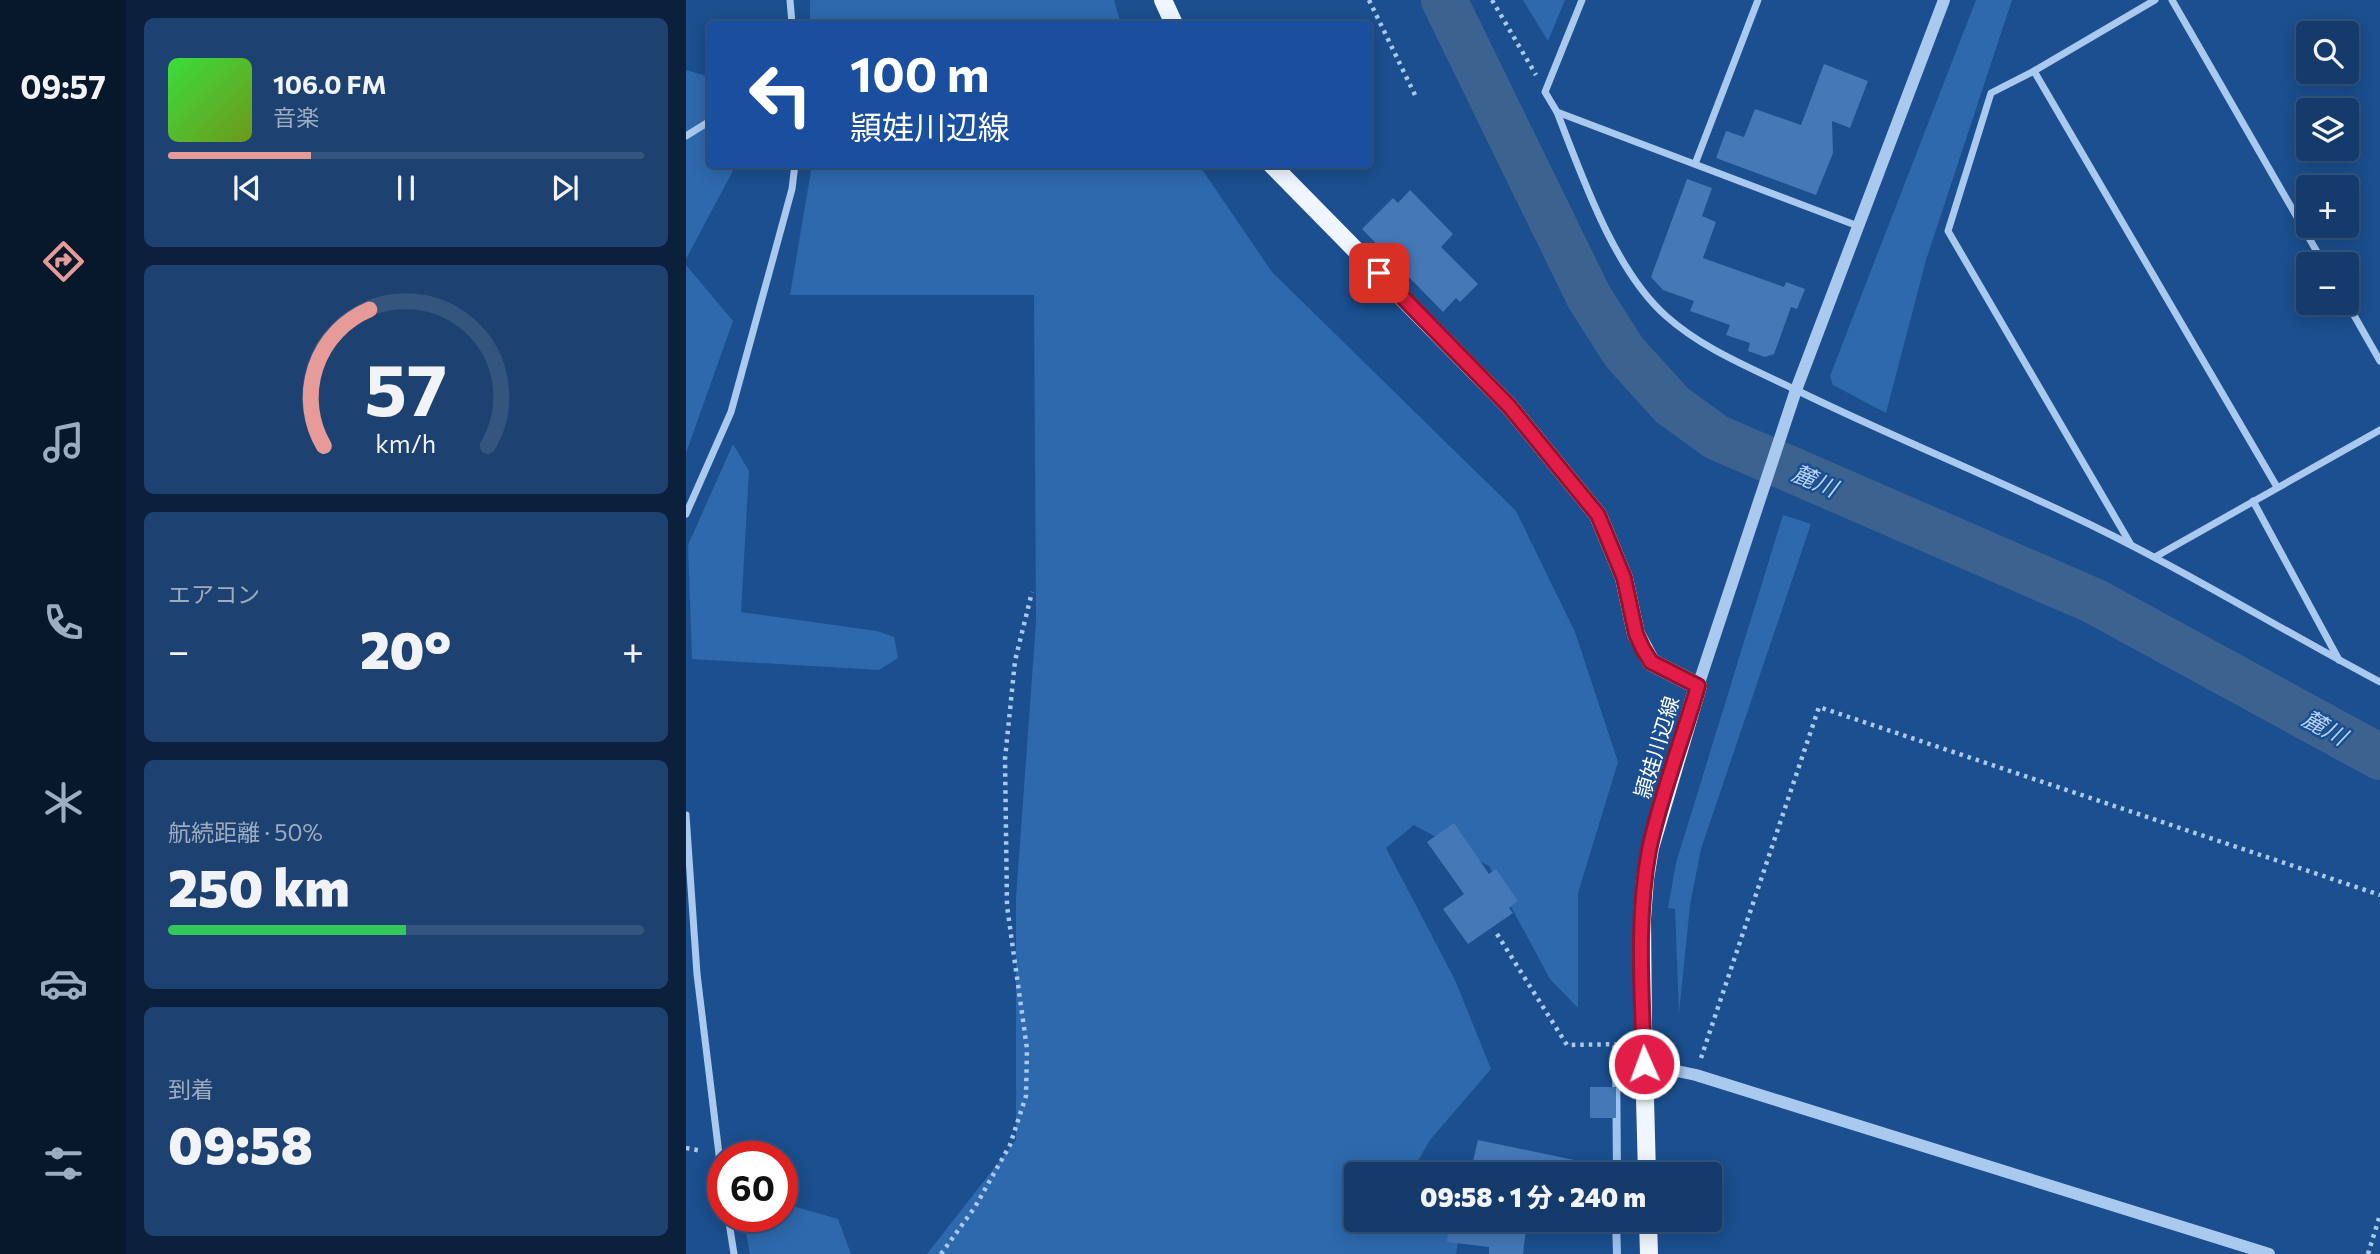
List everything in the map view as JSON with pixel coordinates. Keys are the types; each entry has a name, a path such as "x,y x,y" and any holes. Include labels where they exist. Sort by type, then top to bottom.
{"main road":[{"path":"1163,0 1173,21"},
{"name":"頴娃川辺線","path":"1275,168 1517,416 1598,515 1624,578 1636,634 1651,662 1698,686 1650,848 1645,879 1642,918 1647,1162"},
{"path":"1648,1232 1649,1254"}],"street":[{"path":"790,0 792,21"},
{"path":"1582,0 1545,92 1557,112 1597,212 1637,285 1664,315 1704,345 1866,425 2131,544 2380,682"},
{"path":"1695,164 1758,0"},
{"path":"1698,686 1790,405 1944,0"},
{"path":"2131,544 1948,231 1991,93 2155,0"},
{"path":"2172,0 2317,252"},
{"path":"2034,71 2277,487"},
{"path":"1557,112 1858,226"},
{"path":"686,136 707,123"},
{"path":"686,514 732,412 792,189 795,168"},
{"path":"2354,315 2380,361"},
{"path":"2155,557 2380,430"},
{"path":"2253,501 2339,660"},
{"path":"686,815 697,974 716,1141"},
{"path":"1644,1064 1696,1075 2269,1254"},
{"path":"731,1232 734,1254"}],"path":[{"path":"1369,0 1415,95"},
{"path":"1492,0 1545,92"},
{"path":"941,1254 975,1207 1010,1145 1026,1097 1027,1049 1007,906 1005,759 1015,661 1032,592"},
{"path":"1696,1075 1819,707 2380,895"},
{"path":"1497,934 1567,1045 1626,1044"},
{"path":"2368,1254 2380,1215"}],"shaded area":[{"path":"810,0 1114,0 1120,21 810,21"},
{"path":"1523,0 1565,0 1548,41"},
{"path":"1976,0 2012,0 1926,260 1886,413 1833,385 1830,376"},
{"path":"686,70 707,76 707,168 734,168 686,259"},
{"path":"811,168 1201,168 1272,272 1516,511 1575,632 1618,762 1578,893 1578,1008 1550,979 1489,866 1414,825 1386,848 1455,980 1491,1069 1430,1140 1417,1162 1344,1162 1344,1232 1447,1232 1458,1242 1456,1254 927,1254 1016,1140 1016,898 1036,622 1034,295 790,295"},
{"path":"686,265 733,321 686,453"},
{"path":"733,444 749,471 741,612 877,631 894,637 898,658 879,670 692,659 688,545"},
{"path":"1783,515 1811,524 1701,849 1690,905 1679,1013 1675,909 1668,908 1676,863"},
{"path":"798,1208 838,1219 851,1254 750,1254 746,1232 798,1232"}],"building":[{"path":"1824,64 1868,81 1850,128 1832,121 1833,153 1816,195 1716,158 1726,131 1744,137 1755,109 1801,125"},
{"path":"1687,179 1712,188 1702,216 1716,222 1703,258 1784,287 1786,282 1805,289 1797,309 1791,307 1774,354 1765,357 1748,351 1750,343 1726,335 1730,325 1690,311 1694,301 1663,290 1651,277"},
{"path":"1410,190 1453,234 1441,247 1478,284 1460,302 1456,298 1443,312 1362,229 1393,198 1398,203"},
{"path":"1454,823 1489,874 1496,869 1518,901 1509,908 1513,913 1468,944 1443,909 1464,894 1427,842"},
{"path":"1590,1087 1616,1087 1616,1118 1590,1118"},
{"path":"1478,1140 1584,1162 1473,1162"},
{"path":"1448,1232 1526,1232 1523,1254 1489,1254 1489,1247 1447,1242"}],"waterway":[{"name":"麓川","path":"1444,0 1589,297 1624,352 1672,405 1716,437 2094,601 2380,757"},
{"path":"1616,1048 1617,1162"},
{"path":"1616,1232 1617,1254"}],"route":[{"path":"1379,273 1509,406 1598,515 1624,578 1636,634 1643,649 1651,662 1698,686 1650,848 1645,879 1642,918 1644,1064"}]}
